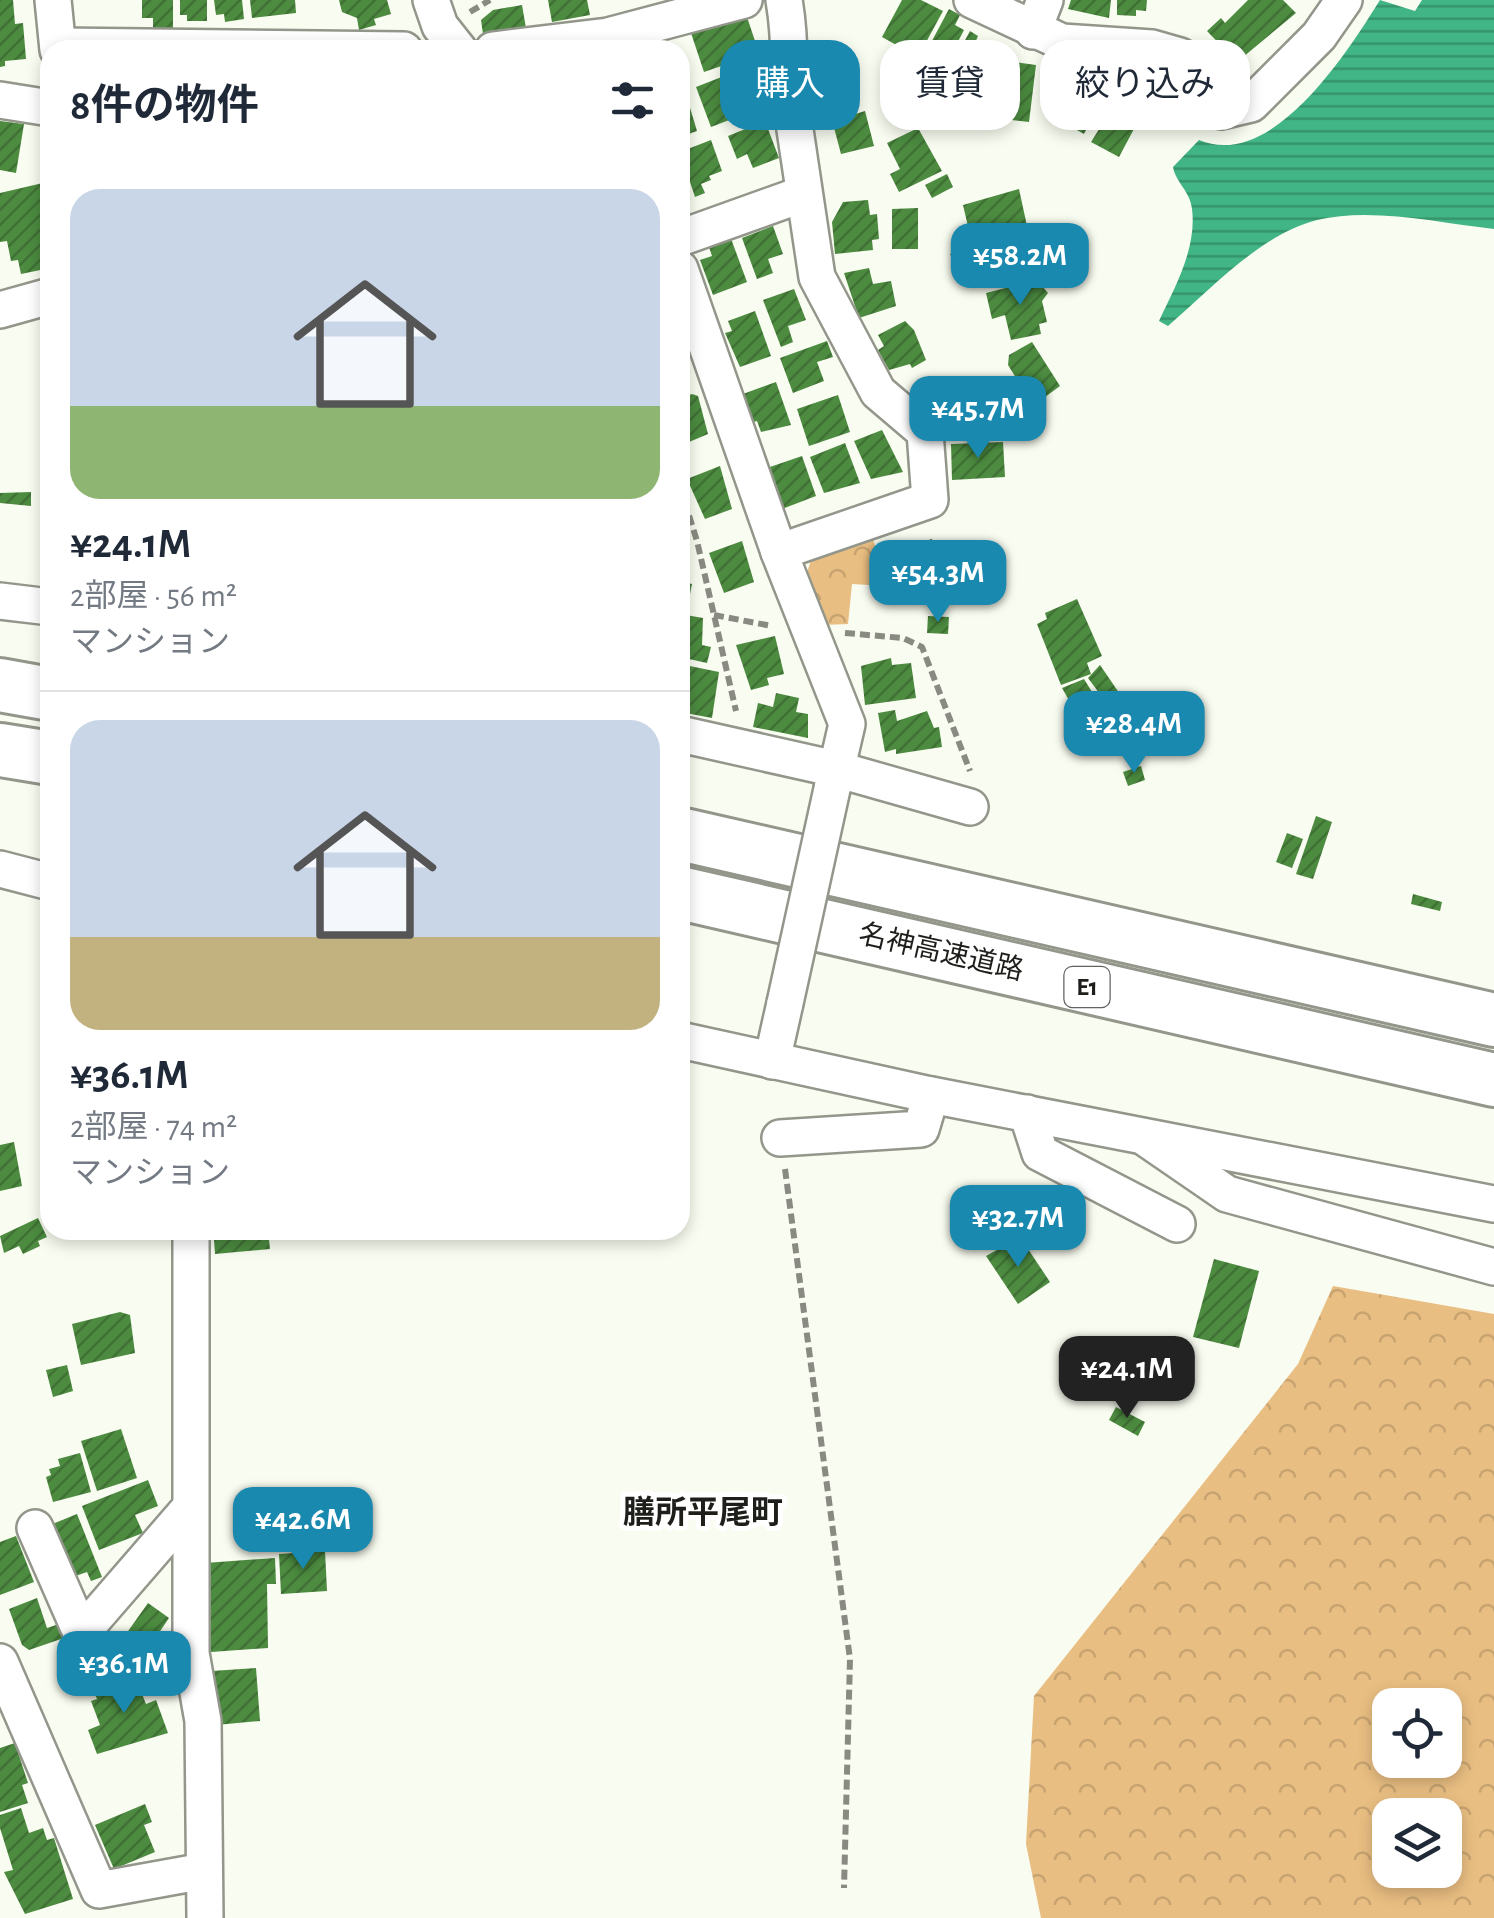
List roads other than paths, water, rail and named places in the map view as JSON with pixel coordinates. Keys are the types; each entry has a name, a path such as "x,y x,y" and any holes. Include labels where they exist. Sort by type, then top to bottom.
{"highway":[{"path":"0,685 40,692"},
{"path":"0,750 40,756"},
{"name":"名神高速道路","path":"690,836 1494,1020"},
{"name":"名神高速道路","path":"690,895 1494,1080"}],"street":[{"path":"53,0 57,40"},
{"path":"431,0 440,26 451,40"},
{"path":"575,40 608,36 744,0"},
{"path":"779,552 930,500 925,432 878,392 817,276 803,194 784,0"},
{"path":"972,0 1039,15 1062,42 1152,48 1180,56 1208,103 1222,110 1251,104 1319,36 1344,0"},
{"path":"0,100 40,106"},
{"path":"690,234 803,194"},
{"path":"690,298 779,552 846,724 772,1062"},
{"path":"0,310 40,299"},
{"path":"0,601 40,606"},
{"path":"690,736 744,747 834,779 970,807"},
{"path":"0,868 40,879"},
{"path":"690,1042 931,1095 1494,1204"},
{"path":"780,1138 921,1129 931,1095"},
{"path":"1027,1113 1040,1153 1177,1224"},
{"path":"1142,1136 1188,1172 1227,1194 1494,1266"},
{"path":"191,1240 191,1653 203,1721 206,1918"},
{"path":"35,1528 78,1626 91,1622 188,1510"},
{"path":"0,1662 99,1890 204,1871"}],"district":[{"name":"膳所平尾町","path":"703,1513"}]}
